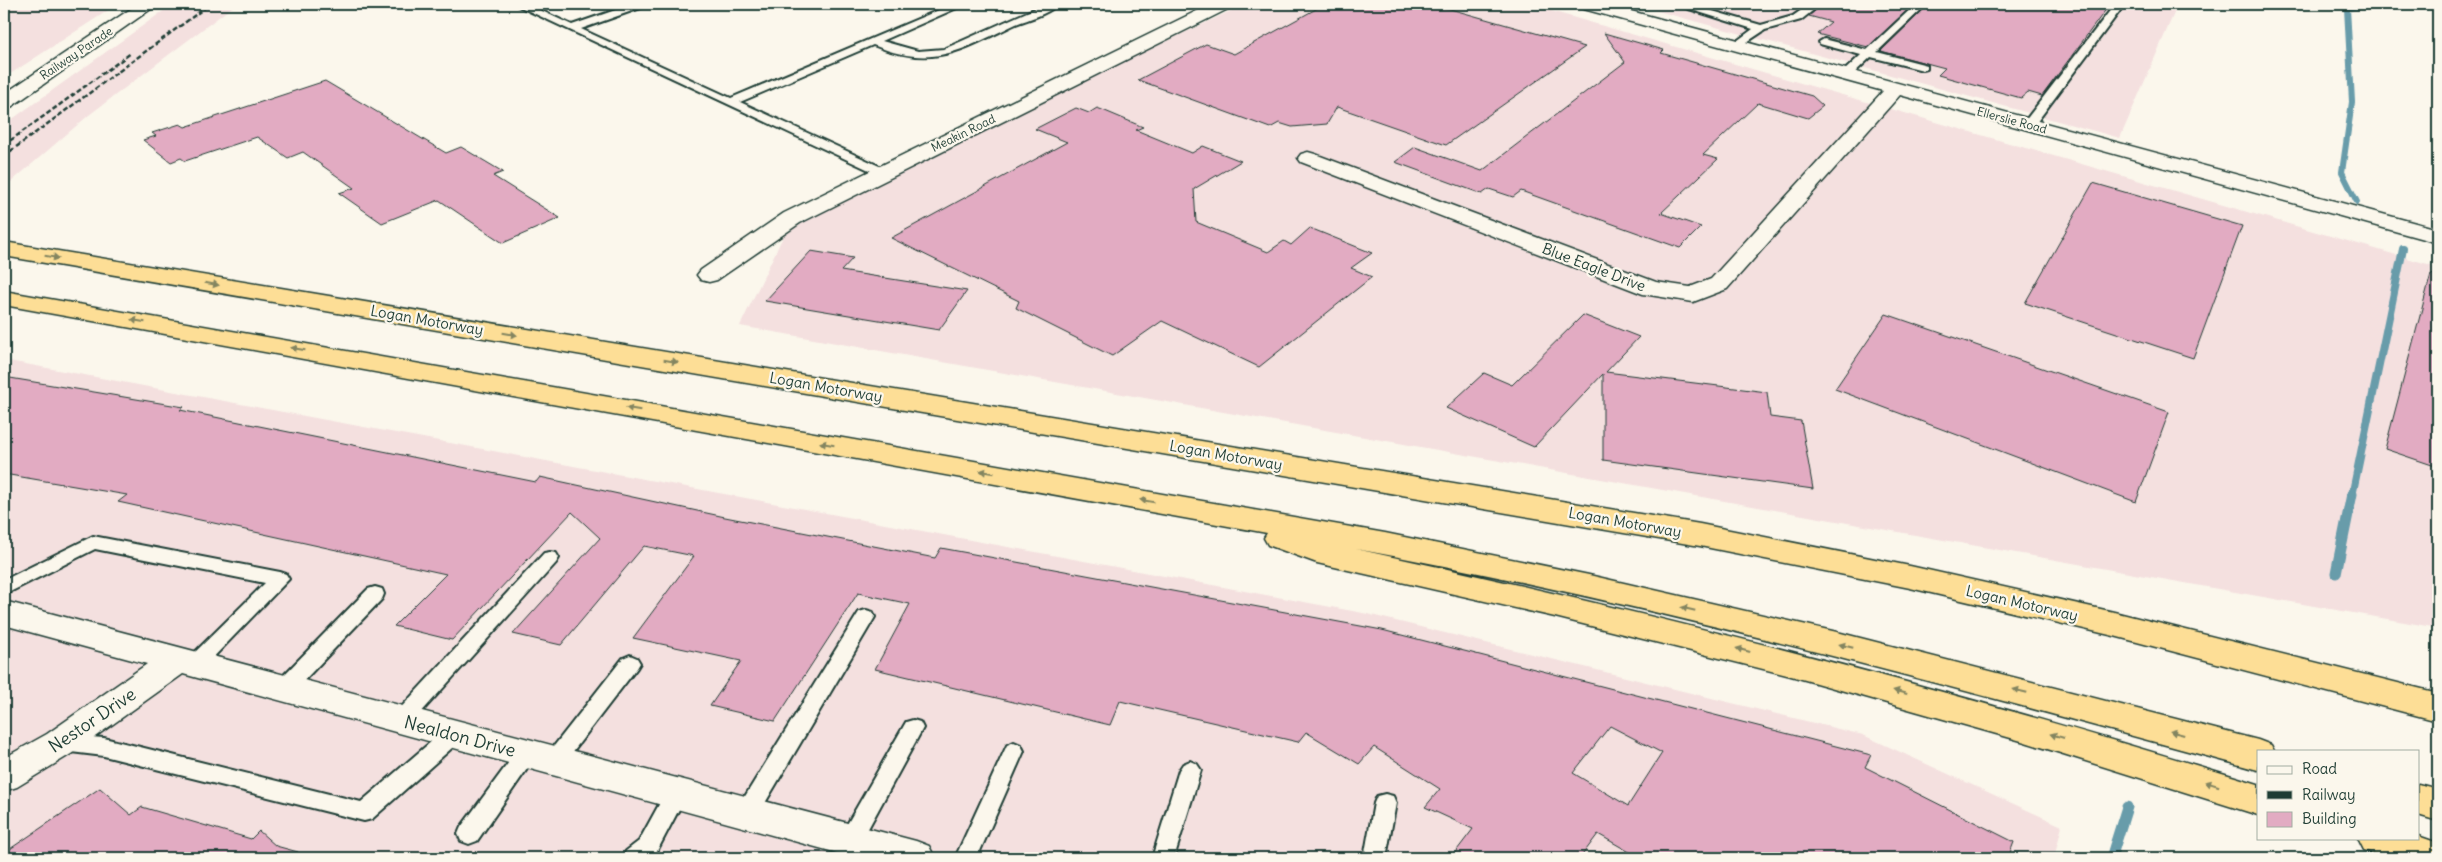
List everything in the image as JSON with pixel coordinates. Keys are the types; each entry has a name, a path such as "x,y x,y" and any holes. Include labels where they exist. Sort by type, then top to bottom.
{"highway":[{"name":"Logan Motorway","path":"4,249 1700,536 1910,577 2114,624 2438,707"},
{"path":"4,298 1385,544 1589,586 1837,644 2257,754"},
{"path":"1195,509 1317,552 1591,613 1946,704 2257,799"},
{"path":"2420,800 2438,805"},
{"path":"2383,840 2434,858"}],"street":[{"name":"Railway Parade","path":"4,103 149,4"},
{"name":"Ellerslie Road","path":"1599,5 1738,45 2438,236"},
{"name":"Meakin Road","path":"709,275 792,218 1217,8"},
{"name":"Blue Eagle Drive","path":"1308,158 1650,289 1693,295 1719,284 1896,88"},
{"name":"Nealdon Drive","path":"4,614 916,858"},
{"name":"Nestor Drive","path":"4,776 59,744 186,662"}],"lane":[{"path":"519,4 884,173"},
{"path":"573,28 642,4"},
{"path":"730,102 961,4"},
{"path":"872,41 903,53 917,56 933,55 947,52 1053,4"},
{"path":"1186,4 1217,8"},
{"path":"1678,4 1761,28"},
{"path":"1738,45 1761,28 1797,18 1816,4"},
{"path":"1846,74 1922,4"},
{"path":"2029,124 2120,4"},
{"path":"1824,42 1923,68"},
{"path":"4,588 93,542 280,579 186,662"},
{"path":"402,720 550,558"},
{"path":"284,688 375,594"},
{"path":"747,813 866,617"},
{"path":"469,834 630,663"},
{"path":"850,840 913,728"},
{"path":"59,744 104,747 364,812 454,734"},
{"path":"966,858 1014,751"},
{"path":"1163,858 1190,770"},
{"path":"634,858 647,848 676,794"},
{"path":"1375,858 1385,803"}],"shaded area":[{"path":"4,4 118,4 4,78"},
{"path":"173,4 236,4 89,115 4,188 4,125"},
{"path":"1245,4 1527,4 2438,267 2438,628 740,326 792,218"},
{"path":"1632,4 2178,4 2120,138"},
{"path":"4,360 1363,613 1863,735 2062,826 2054,858 4,858"}],"building":[{"path":"1325,4 1422,4 1433,7 1436,5 1585,47 1446,145 1337,107 1327,124 1292,127 1279,123 1270,128 1138,80 1206,44 1234,54"},
{"path":"1823,4 1914,4 1868,47 1817,34 1831,22 1809,16"},
{"path":"1929,4 2110,4 2042,96 2028,92 2021,98 1938,75 1945,68 1881,51"},
{"path":"1604,33 1664,50 1661,53 1812,96 1823,106 1808,118 1758,103 1703,155 1718,159 1661,213 1701,227 1680,248 1521,191 1513,197 1489,189 1482,194 1395,162 1415,147 1482,171 1625,62"},
{"path":"325,81 446,153 461,147 503,172 493,176 560,218 503,243 439,200 382,223 339,193 354,188 303,152 288,158 257,137 185,161 181,158 171,162 143,140 156,136 152,133 180,124 185,127"},
{"path":"1076,108 1089,113 1097,108 1105,111 1143,127 1136,130 1192,153 1203,146 1241,161 1194,189 1196,222 1268,252 1284,241 1291,245 1310,228 1372,253 1351,268 1372,277 1259,367 1162,321 1112,356 1016,308 1019,301 891,238 1067,142 1035,129"},
{"path":"2093,183 2242,226 2193,358 2025,303"},
{"path":"811,251 853,258 841,271 967,291 939,330 765,301"},
{"path":"2431,274 2438,275 2438,467 2385,449"},
{"path":"1886,314 2169,412 2136,502 1835,389"},
{"path":"1583,315 1639,337 1606,372 1767,392 1770,417 1801,421 1813,489 1603,460 1603,374 1534,447 1446,408 1484,373 1512,385"},
{"path":"4,377 184,407 180,410 536,482 540,477 725,517 935,558 941,548 1382,630 1871,755 1865,767 2014,842 2008,858 1640,858 1598,834 1580,858 1451,858 1473,829 1425,807 1440,789 1374,747 1359,764 1306,732 1298,742 1120,701 1110,725 875,669 910,604 858,593 775,721 710,706 741,661 633,638 694,556 644,546 561,645 513,634 600,538 572,512 452,640 394,626 446,574 118,502 127,495 4,474","holes":["1610,726 1662,753 1628,806 1573,773"]},
{"path":"100,788 131,815 142,807 251,839 259,831 276,846 298,852 297,858 4,858 4,853"}],"waterway":[{"path":"2357,202 2342,172 2352,102 2347,8 2375,4"},
{"path":"2352,496 2403,249"},
{"path":"2336,573 2352,494"},
{"path":"2111,858 2127,807"}],"railway":[{"path":"4,156 210,4"},
{"path":"4,145 131,53"}]}
